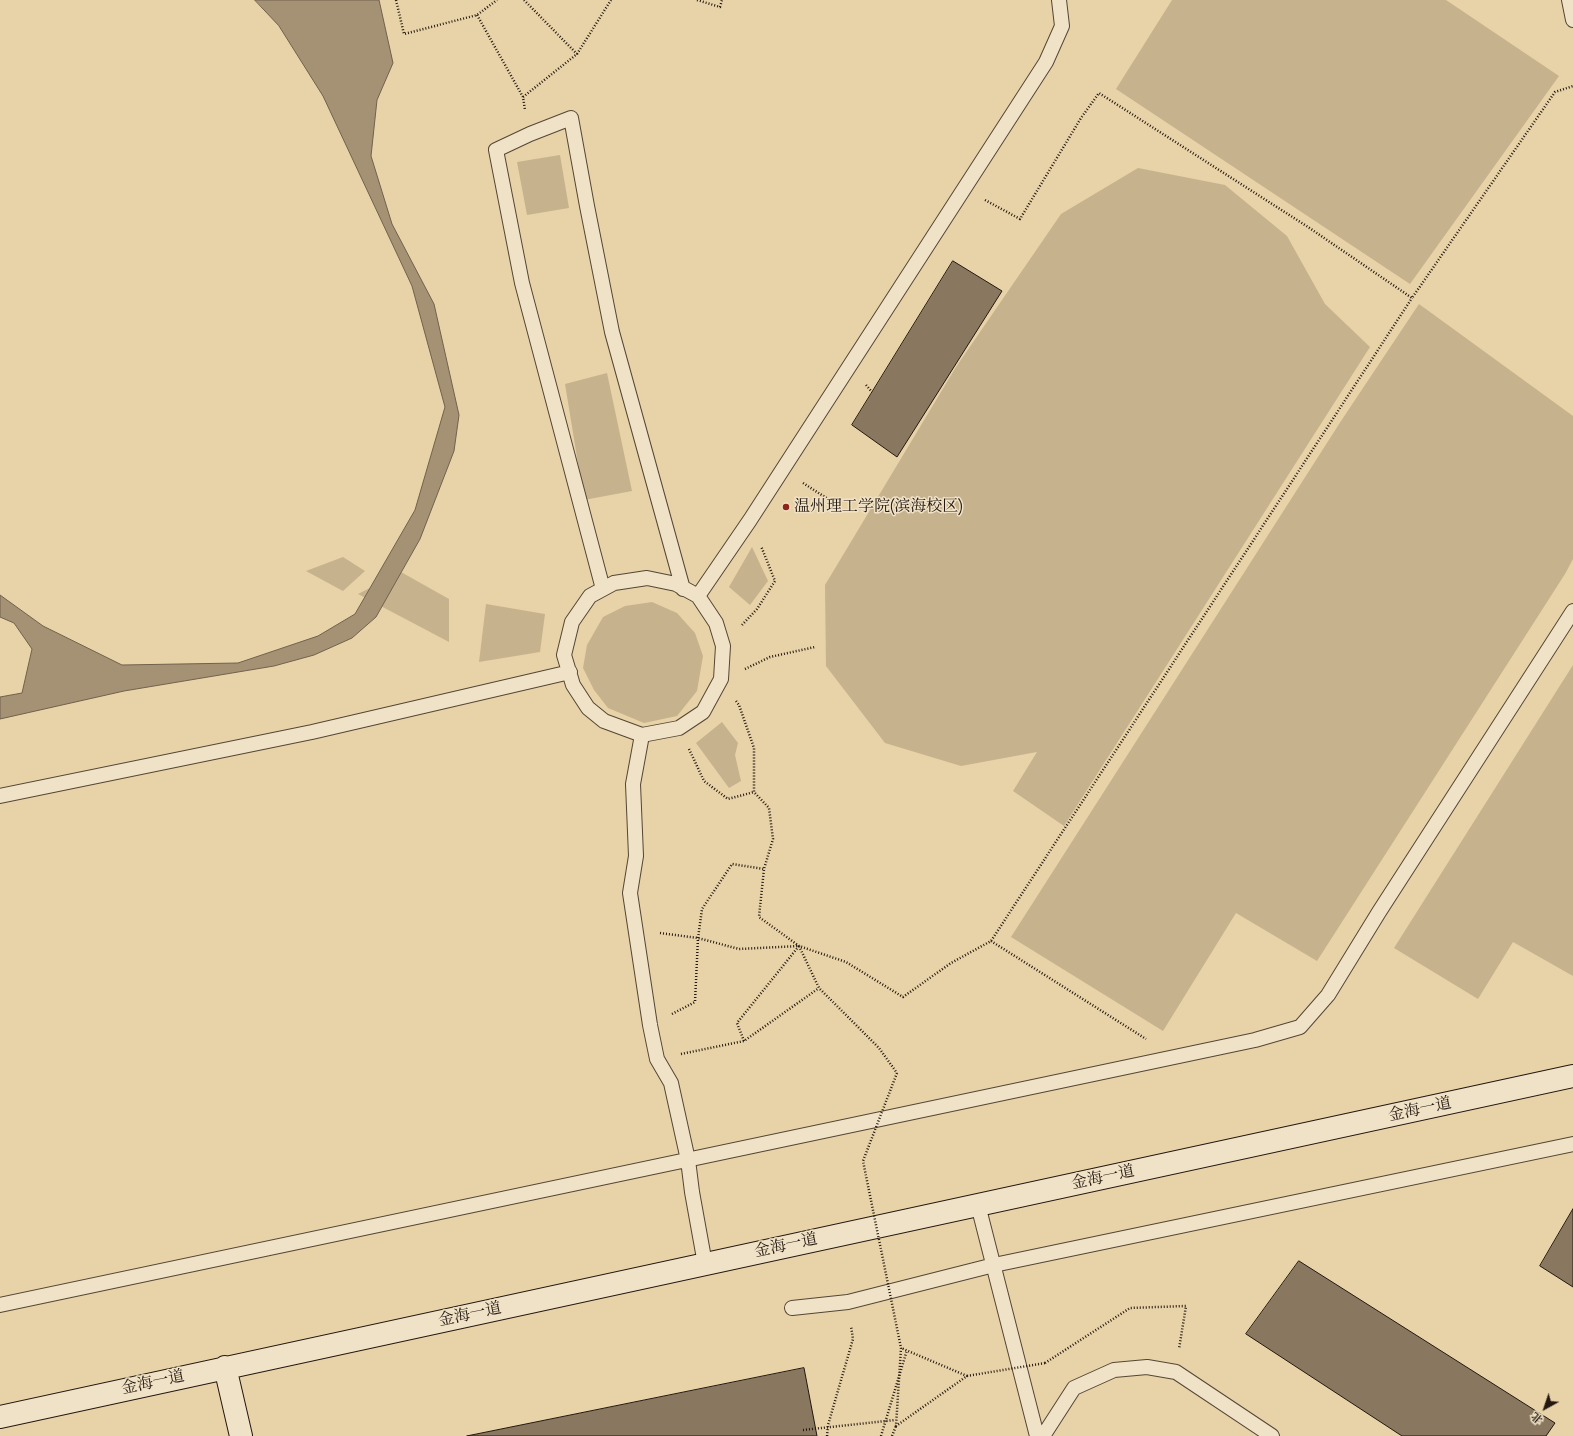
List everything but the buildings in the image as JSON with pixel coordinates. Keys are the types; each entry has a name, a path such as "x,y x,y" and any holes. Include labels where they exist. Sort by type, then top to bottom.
{"street":[{"name":"金海一道","path":"0,1417 1573,1076"},
{"path":"225,1367 241,1436"}],"lane":[{"path":"698,596 750,520 1046,62 1062,26 1059,0"},
{"path":"1569,0 1573,20"},
{"path":"603,589 522,283 496,150 530,134 572,118 587,206 612,332 683,589"},
{"path":"647,578 676,584 698,596 716,623 723,646 721,679 703,712 679,728 642,735 604,721 588,708 573,685 564,655 572,622 590,596 614,583 647,578"},
{"path":"0,1305 1255,1040 1300,1026 1328,995 1379,912 1573,610"},
{"path":"0,796 312,732 570,672"},
{"path":"642,735 633,784 636,856 630,893 650,1025 658,1059 671,1083 688,1160 692,1192 705,1264"},
{"path":"792,1308 848,1302 994,1265 1573,1144"},
{"path":"978,1205 1037,1436"},
{"path":"1043,1436 1074,1388 1114,1370 1148,1367 1176,1372 1272,1436"}],"path":[{"path":"396,0 404,34 477,15 497,0"},
{"path":"524,0 577,54"},
{"path":"477,15 523,97 577,54 611,0"},
{"path":"697,0 720,7 722,0"},
{"path":"815,647 770,657 718,683 739,705 754,748 754,792 769,808 773,839 764,869 759,917 799,946 846,962 903,997 951,963 991,941 1412,298 1555,92 1573,86"},
{"path":"963,189 1020,219 1081,118 1099,94 1308,227 1412,298"},
{"path":"782,470 839,506"},
{"path":"723,646 757,609 775,581 750,520"},
{"path":"679,728 704,780 728,799 754,792"},
{"path":"650,1025 695,1002 698,938 702,909 732,864 764,869"},
{"path":"633,918 657,932 698,938 739,949 799,946"},
{"path":"991,941 1174,1057"},
{"path":"799,946 819,988 879,1048 896,1073 864,1161 901,1348 895,1420 896,1426 892,1436"},
{"path":"744,1041 737,1023 799,946"},
{"path":"658,1059 744,1041 819,988"},
{"path":"827,1436 828,1425 852,1339 848,1302"},
{"path":"896,1426 967,1376 1046,1363 1130,1308 1186,1306 1176,1372"},
{"path":"901,1348 967,1376"},
{"path":"881,1436 907,1350"},
{"path":"803,1430 895,1420"}],"shaded area":[{"path":"255,0 379,0 393,63 377,100 371,156 392,224 434,304 459,415 454,451 420,539 376,617 352,638 314,655 274,666 124,691 0,719 0,697 22,693 32,649 14,623 0,617 0,595 43,626 122,665 238,663 318,636 355,614 415,510 445,407 412,286 323,96 279,26"},
{"path":"1172,0 1446,0 1559,76 1410,284 1116,89"},
{"path":"560,155 569,208 527,215 517,162"},
{"path":"1138,168 1225,185 1287,236 1325,304 1370,347 1064,826 1013,791 1037,752 961,766 885,743 826,666 825,585 956,367 1061,214"},
{"path":"1419,304 1573,416 1573,559 1565,574 1317,961 1236,913 1163,1031 1011,937 1341,421"},
{"path":"607,373 632,491 584,500 565,384"},
{"path":"752,547 768,581 750,605 729,587"},
{"path":"343,557 365,571 343,591 306,571"},
{"path":"401,572 449,599 449,642 358,594"},
{"path":"652,602 677,613 695,633 703,656 697,691 677,716 644,723 608,708 594,690 583,668 587,645 603,617 625,606"},
{"path":"486,604 545,614 540,652 479,662"},
{"path":"1573,665 1573,976 1513,942 1478,999 1394,948"},
{"path":"722,722 738,743 735,755 741,781 729,788 696,743"}],"place":[{"name":"温州理工学院(滨海校区)","path":"786,507"}]}
